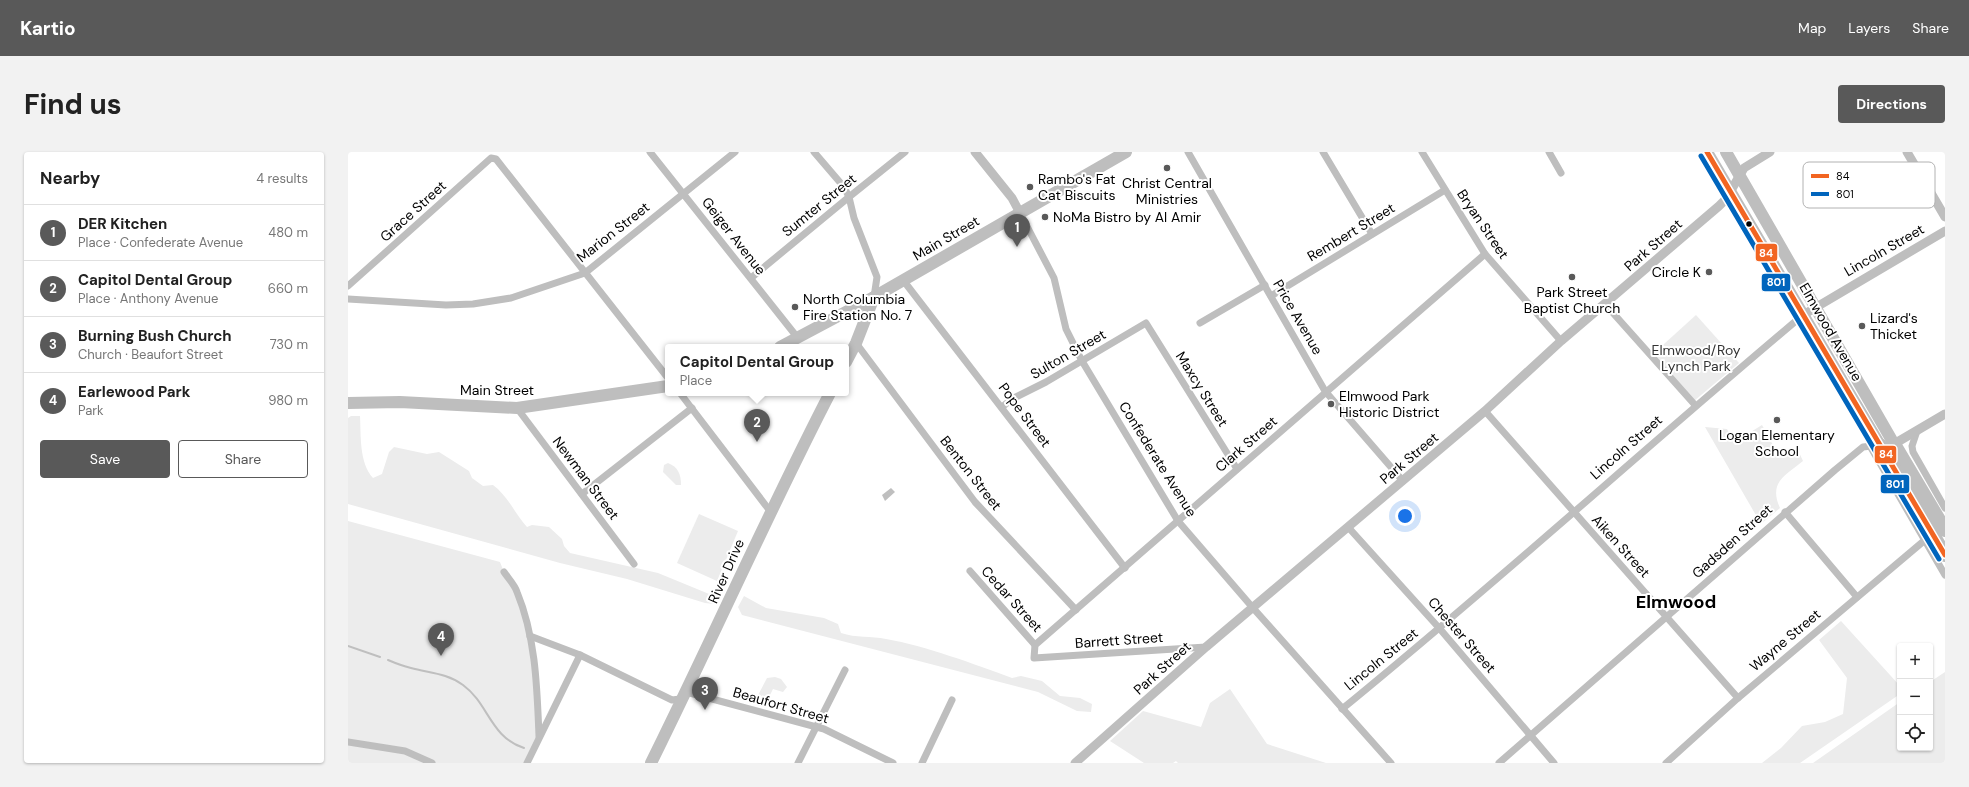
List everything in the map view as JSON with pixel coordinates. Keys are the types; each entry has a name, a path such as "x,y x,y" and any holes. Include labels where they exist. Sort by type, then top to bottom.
{"highway":[{"path":"1894,444 1945,530"},
{"path":"1875,446 1945,555"}],"main road":[{"name":"Main Street","path":"785,344 874,297 1126,152"},
{"name":"Elmwood Avenue","path":"1707,152 1803,315 1875,446"},
{"name":"Elmwood Avenue","path":"1726,152 1894,444"},
{"path":"849,356 856,343 874,297"},
{"name":"Main Street","path":"348,403 400,402 516,408 665,386"},
{"name":"River Drive","path":"650,763 718,626 770,511 828,396"}],"street":[{"name":"Geiger Avenue","path":"650,152 751,278 796,337"},
{"name":"Marion Street","path":"348,299 446,305 473,304 511,298 585,273 735,152"},
{"path":"814,152 844,187 854,218 877,277 874,297"},
{"name":"Sumter Street","path":"751,278 848,197 905,152"},
{"name":"Confederate Avenue","path":"975,152 1012,198 1054,278 1066,329 1082,362 1178,520 1253,608 1391,763"},
{"name":"Price Avenue","path":"1188,152 1325,391 1403,482"},
{"path":"1323,152 1372,234"},
{"name":"Bryan Street","path":"1422,152 1485,254 1561,341"},
{"path":"1549,152 1561,173"},
{"name":"Park Street","path":"1075,763 1206,647 1486,411 1561,341 1719,206 1730,192 1739,174 1748,164 1770,152"},
{"path":"1907,152 1913,162"},
{"name":"Grace Street","path":"348,286 491,158 496,159 585,273"},
{"name":"Rembert Street","path":"1271,296 1445,190"},
{"path":"1935,200 1945,217"},
{"name":"Lincoln Street","path":"1342,709 1440,629 1695,405 1803,315 1815,306 1945,231"},
{"name":"Clark Street","path":"1035,645 1125,568 1325,391 1485,254"},
{"path":"585,273 665,374"},
{"name":"Pope Street","path":"903,280 1125,568"},
{"path":"1200,323 1265,285"},
{"path":"1605,304 1695,405"},
{"name":"Sulton Street","path":"1002,407 1012,399 1082,362 1146,323"},
{"name":"Maxcy Street","path":"1146,323 1237,469"},
{"name":"Benton Street","path":"856,343 975,502 1076,610"},
{"path":"682,396 770,511"},
{"name":"Newman Street","path":"516,408 634,564"},
{"path":"582,494 692,408"},
{"name":"Aiken Street","path":"1486,411 1573,512 1738,698"},
{"name":"Gadsden Street","path":"1499,763 1667,618 1785,512 1863,447 1894,444 1945,414"},
{"path":"1917,431 1912,446 1913,452 1945,508"},
{"name":"Elmwood Avenue","path":"1875,446 1945,575"},
{"path":"1785,512 1857,597"},
{"name":"Chester Street","path":"1348,527 1440,629 1554,763"},
{"name":"Wayne Street","path":"1666,763 1738,698 1925,540"},
{"name":"Cedar Street","path":"970,571 1035,645"},
{"path":"504,572 517,591 530,636 537,677 539,736"},
{"path":"530,636 580,655 672,700 680,699 686,692"},
{"name":"Barrett Street","path":"1035,645 1034,658 1206,647"},
{"path":"527,763 580,655"},
{"path":"798,763 845,670"},
{"name":"Beaufort Street","path":"686,692 816,727 893,763"},
{"path":"922,763 952,700"},
{"path":"348,742 406,751 432,763"}],"green space":[{"name":"Elmwood/Roy Lynch Park","path":"1696,315 1739,363 1694,401 1653,354"},
{"path":"351,416 360,416 363,457 368,472 373,478 382,474 389,452 394,447 427,454 439,452 469,471 472,478 483,486 493,485 498,489 527,527 532,525 549,527 562,539 564,546 570,553 658,573 714,596 717,602 714,604 705,603 627,579 560,563 348,504 348,418"},
{"path":"1762,425 1780,458 1797,448 1803,461 1781,480 1776,492 1780,508 1761,524 1705,427 1727,429 1735,445 1750,438 1749,433"},
{"path":"668,463 678,471 681,485 676,485 663,472 664,465"},
{"path":"699,514 738,531 717,581 677,563"},
{"path":"348,521 500,562 504,572 517,591 530,636 539,736 527,763 348,763"},
{"path":"744,596 766,608 824,618 838,624 841,633 852,636 880,638 901,642 950,656 1012,678 1021,676 1042,681 1060,696 1080,698 1092,704 1091,712 1077,711 1038,692 742,615 738,607"},
{"path":"1841,621 1897,683 1897,696 1800,763 1762,763 1781,748 1802,726 1825,722 1843,714 1847,678 1819,640"},
{"path":"1945,672 1945,763 1813,763 1897,704 1897,751 1933,751 1933,680"},
{"path":"775,677 781,679 787,687 783,692 773,689 768,699 757,701 756,699 767,678"},
{"path":"1230,689 1267,744 1326,763 1178,763 1176,761 1173,763 1144,763 1110,741 1143,711 1201,727 1210,703"}],"shaded area":[{"path":"891,488 895,492 885,501 882,495"}],"waterway":[{"path":"348,646 380,657"},
{"path":"388,660 457,681 472,693 479,701 504,736 513,743 524,748"}],"transit line":[{"name":"84","path":"1707,152 1945,555"},
{"name":"801","path":"1701,156 1939,559"}],"place":[{"name":"Christ Central Ministries","path":"1167,168"},
{"name":"Rambo's Fat Cat Biscuits","path":"1030,187"},
{"name":"NoMa Bistro by Al Amir","path":"1045,217"},
{"name":"DER Kitchen","path":"1017,247"},
{"name":"Circle K","path":"1709,272"},
{"name":"Park Street Baptist Church","path":"1572,277"},
{"name":"North Columbia Fire Station No. 7","path":"795,307"},
{"name":"Lizard's Thicket","path":"1862,326"},
{"name":"Elmwood Park Historic District","path":"1331,404"},
{"name":"Logan Elementary School","path":"1777,420"},
{"name":"Capitol Dental Group","path":"757,442"},
{"name":"Earlewood Park","path":"441,656"},
{"name":"Burning Bush Church","path":"705,710"}],"district":[{"name":"Elmwood","path":"1676,602"}]}
